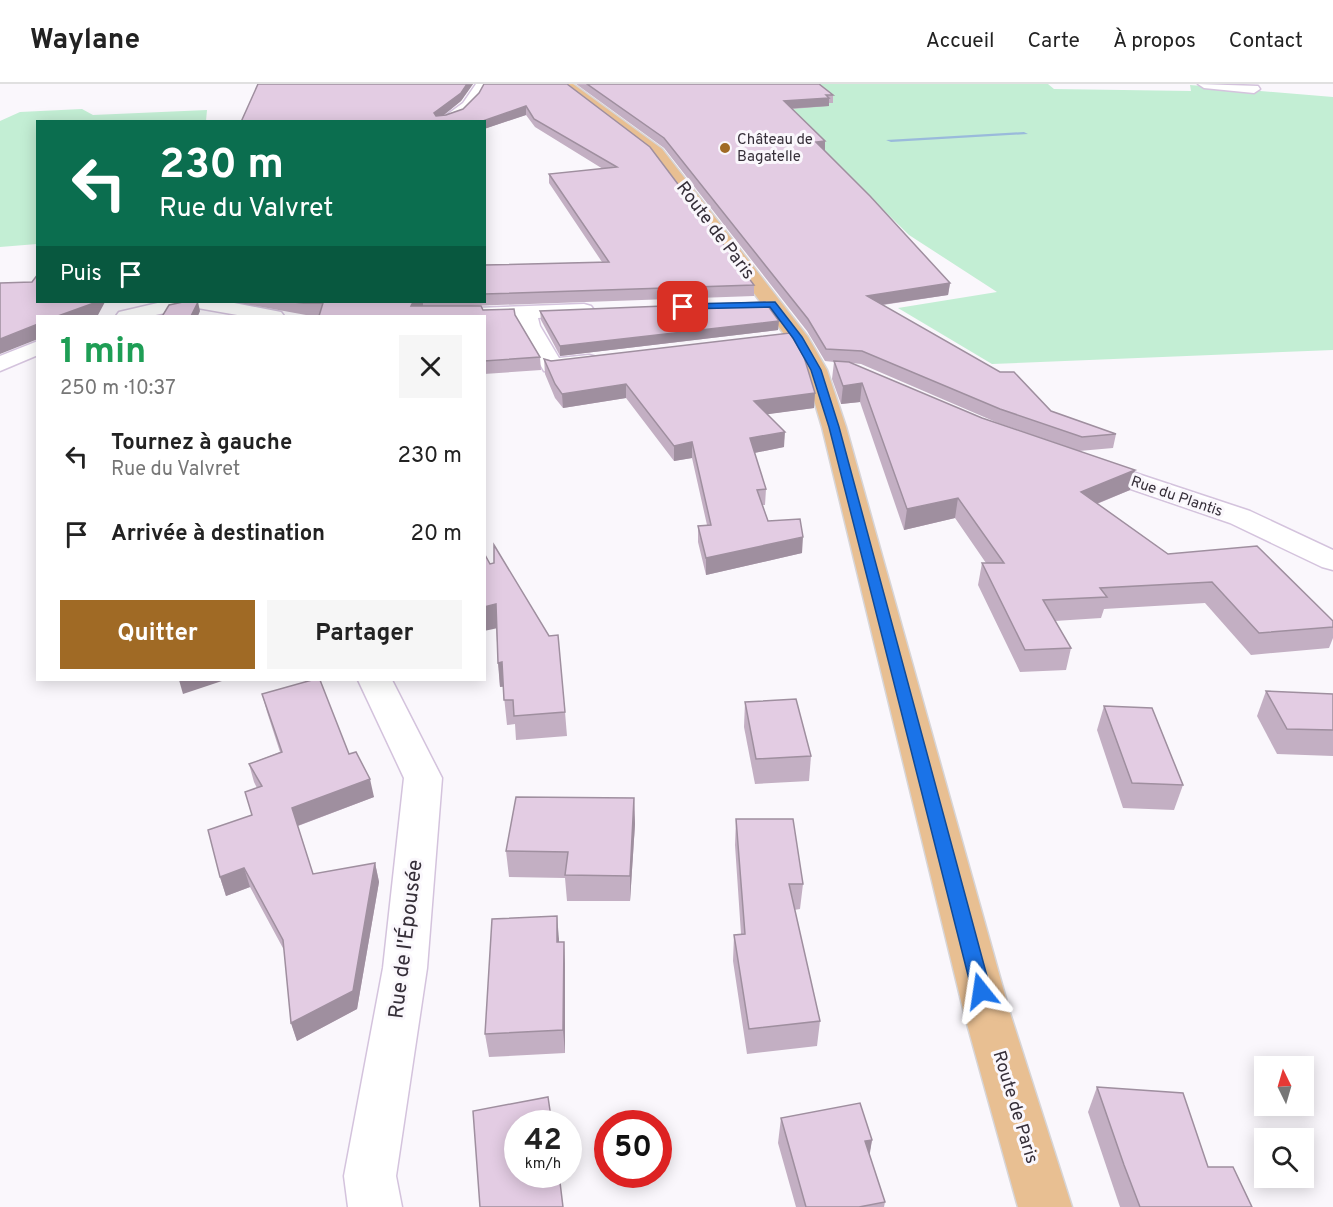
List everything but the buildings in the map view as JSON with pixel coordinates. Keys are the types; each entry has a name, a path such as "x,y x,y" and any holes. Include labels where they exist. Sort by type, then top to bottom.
{"main road":[{"name":"Route de Paris","path":"565,84 657,152 785,339 830,370 834,427 987,1013 1045,1207"}],"street":[{"path":"447,120 468,106 482,84"},
{"path":"1203,84 1254,89"},
{"path":"130,315 183,303"},
{"path":"203,303 259,315"},
{"path":"458,315 609,310"},
{"path":"527,313 529,326 552,366 607,360"},
{"path":"0,364 36,348"},
{"name":"Rue du Plantis","path":"1062,456 1240,517 1333,561"},
{"name":"Rue de l'Épousée","path":"375,681 423,778 405,968 369,1176 375,1207"}],"green space":[{"path":"755,84 1048,84 1054,89 1191,91 1190,85 1333,97 1333,350 992,364 898,308 997,292 909,235"},
{"path":"82,109 93,115 207,110 206,120 36,120 36,244 0,247 0,121 20,112"}],"water":[{"path":"1024,132 1028,134 891,142 886,140"}],"place":[{"name":"Château de Bagatelle","path":"725,148"}],"route":[{"path":"683,307 772,304 797,337 816,370 834,427 981,991"}]}
